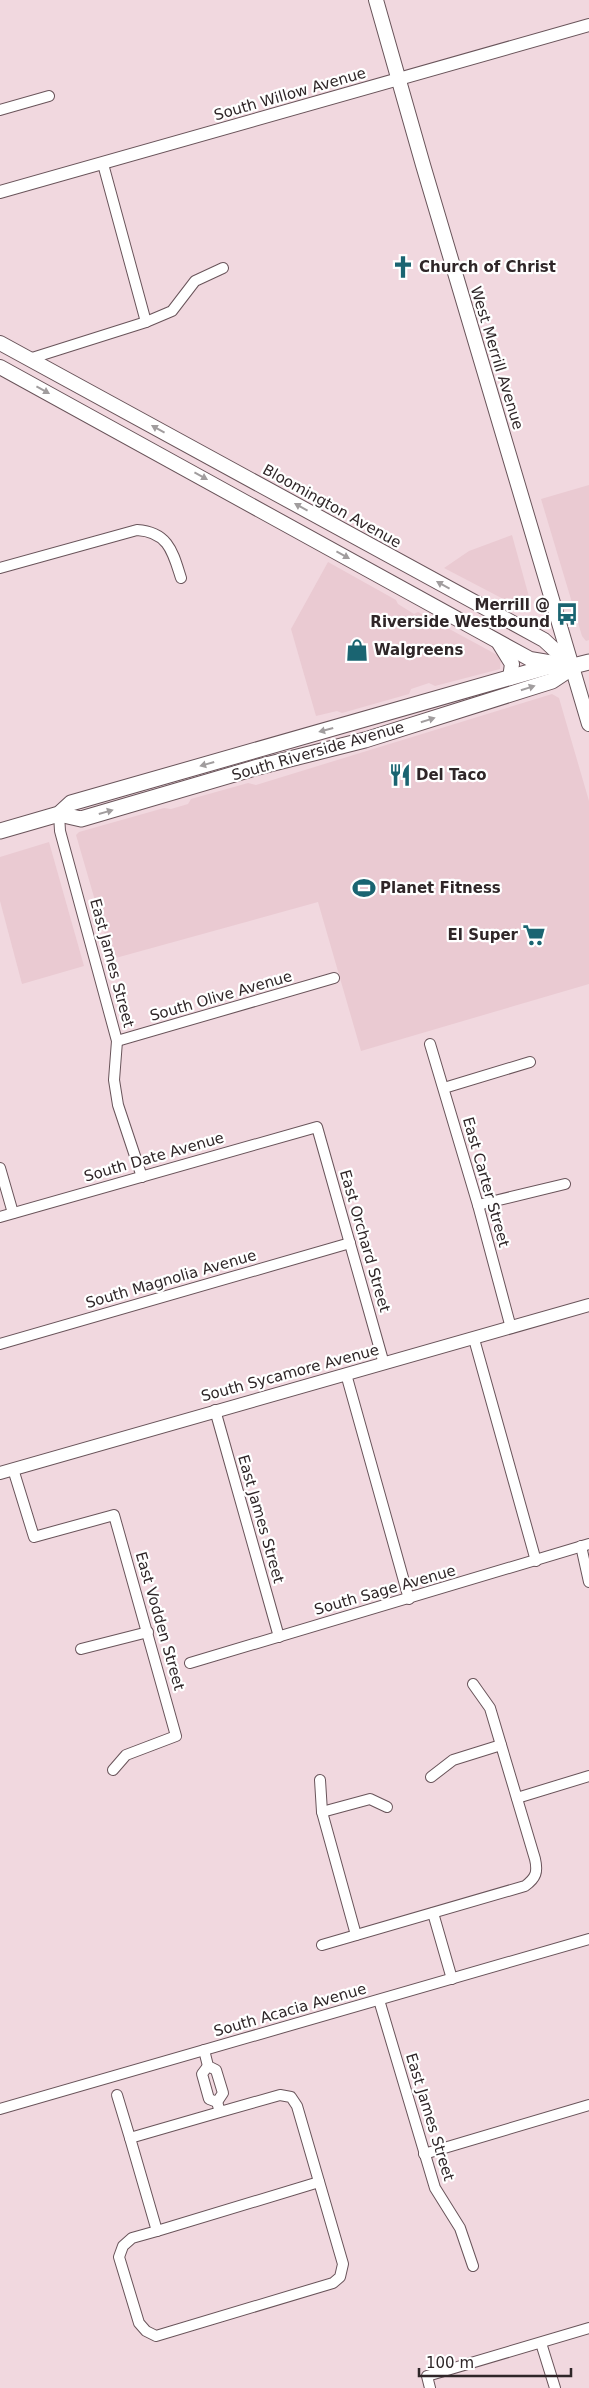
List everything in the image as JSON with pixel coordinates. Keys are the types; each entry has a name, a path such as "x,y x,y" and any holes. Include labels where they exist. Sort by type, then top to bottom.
{"main road":[{"name":"West Merrill Avenue","path":"376,0 589,724"},
{"name":"Bloomington Avenue","path":"0,343 542,639 573,666"},
{"path":"0,367 530,659 573,666"},
{"path":"498,641 512,664 510,678"},
{"name":"South Riverside Avenue","path":"0,831 59,814 72,803 547,667 573,666 589,662"},
{"name":"South Riverside Avenue","path":"59,814 81,819 258,767 364,740 552,681 573,666"}],"street":[{"name":"South Willow Avenue","path":"0,192 589,25"},
{"path":"0,110 49,96"},
{"path":"103,164 146,322"},
{"path":"29,359 146,322 172,311 195,281 223,268"},
{"path":"0,568 137,530 145,531 167,542 171,547 181,578"},
{"name":"East James Street","path":"59,814 61,832 117,1042 114,1080 118,1106 142,1177"},
{"name":"South Olive Avenue","path":"117,1042 334,978"},
{"name":"East Carter Street","path":"430,1044 478,1205 511,1328"},
{"path":"444,1088 530,1062"},
{"name":"South Date Avenue","path":"0,1217 317,1127"},
{"name":"East Orchard Street","path":"317,1127 384,1364"},
{"path":"0,1168 13,1213"},
{"path":"478,1205 565,1184"},
{"name":"South Magnolia Avenue","path":"0,1344 350,1243"},
{"name":"South Sycamore Avenue","path":"0,1473 215,1410 589,1306"},
{"path":"474,1339 536,1561"},
{"path":"346,1374 409,1599"},
{"name":"East James Street","path":"215,1410 279,1637"},
{"name":"East Vodden Street","path":"13,1469 34,1537 114,1515 176,1736 126,1755 113,1770"},
{"path":"585,1545 589,1582"},
{"name":"South Sage Avenue","path":"190,1663 585,1545"},
{"path":"80,1649 148,1632"},
{"path":"322,1945 526,1886 533,1880 537,1870 490,1708 473,1684"},
{"path":"431,1776 453,1760 501,1745"},
{"path":"517,1798 589,1776"},
{"path":"320,1780 322,1812 356,1936"},
{"path":"322,1812 370,1799 387,1806"},
{"path":"433,1913 452,1979"},
{"name":"South Acacia Avenue","path":"0,2109 589,1939"},
{"name":"East James Street","path":"379,2000 435,2188 460,2228 473,2266"},
{"path":"204,2050 208,2066 216,2070 223,2093 218,2107"},
{"path":"208,2066 202,2074 209,2099 218,2107"},
{"path":"206,2085 219,2082"},
{"path":"117,2095 157,2231"},
{"path":"130,2138 218,2107 280,2095 291,2098 297,2106 319,2182 342,2264 340,2277 333,2283 156,2336 146,2331 139,2323 119,2257 123,2246 132,2238 319,2182"},
{"path":"424,2154 589,2105"},
{"path":"430,2388 427,2376 589,2328"},
{"path":"541,2343 555,2388"}],"shaded area":[{"path":"589,485 589,640 586,641 582,636 541,499"},
{"path":"512,535 531,604 530,609 526,611 444,568 469,551"},
{"path":"328,562 396,600 398,604 414,614 418,612 501,657 500,669 435,686 429,683 411,689 409,694 342,713 337,711 316,716 291,629"},
{"path":"552,694 559,698 589,801 589,984 361,1051 318,902 112,959 76,835 79,832 164,808 171,809 188,804 191,799 248,783 256,785"},
{"path":"49,842 84,966 22,984 0,901 0,857"}],"place":[{"name":"Church of Christ","path":"403,267"},
{"name":"Merrill @ Riverside Westbound","path":"567,614"},
{"name":"Walgreens","path":"357,650"},
{"name":"Del Taco","path":"400,775"},
{"name":"Planet Fitness","path":"364,888"},
{"name":"El Super","path":"534,935"}]}
